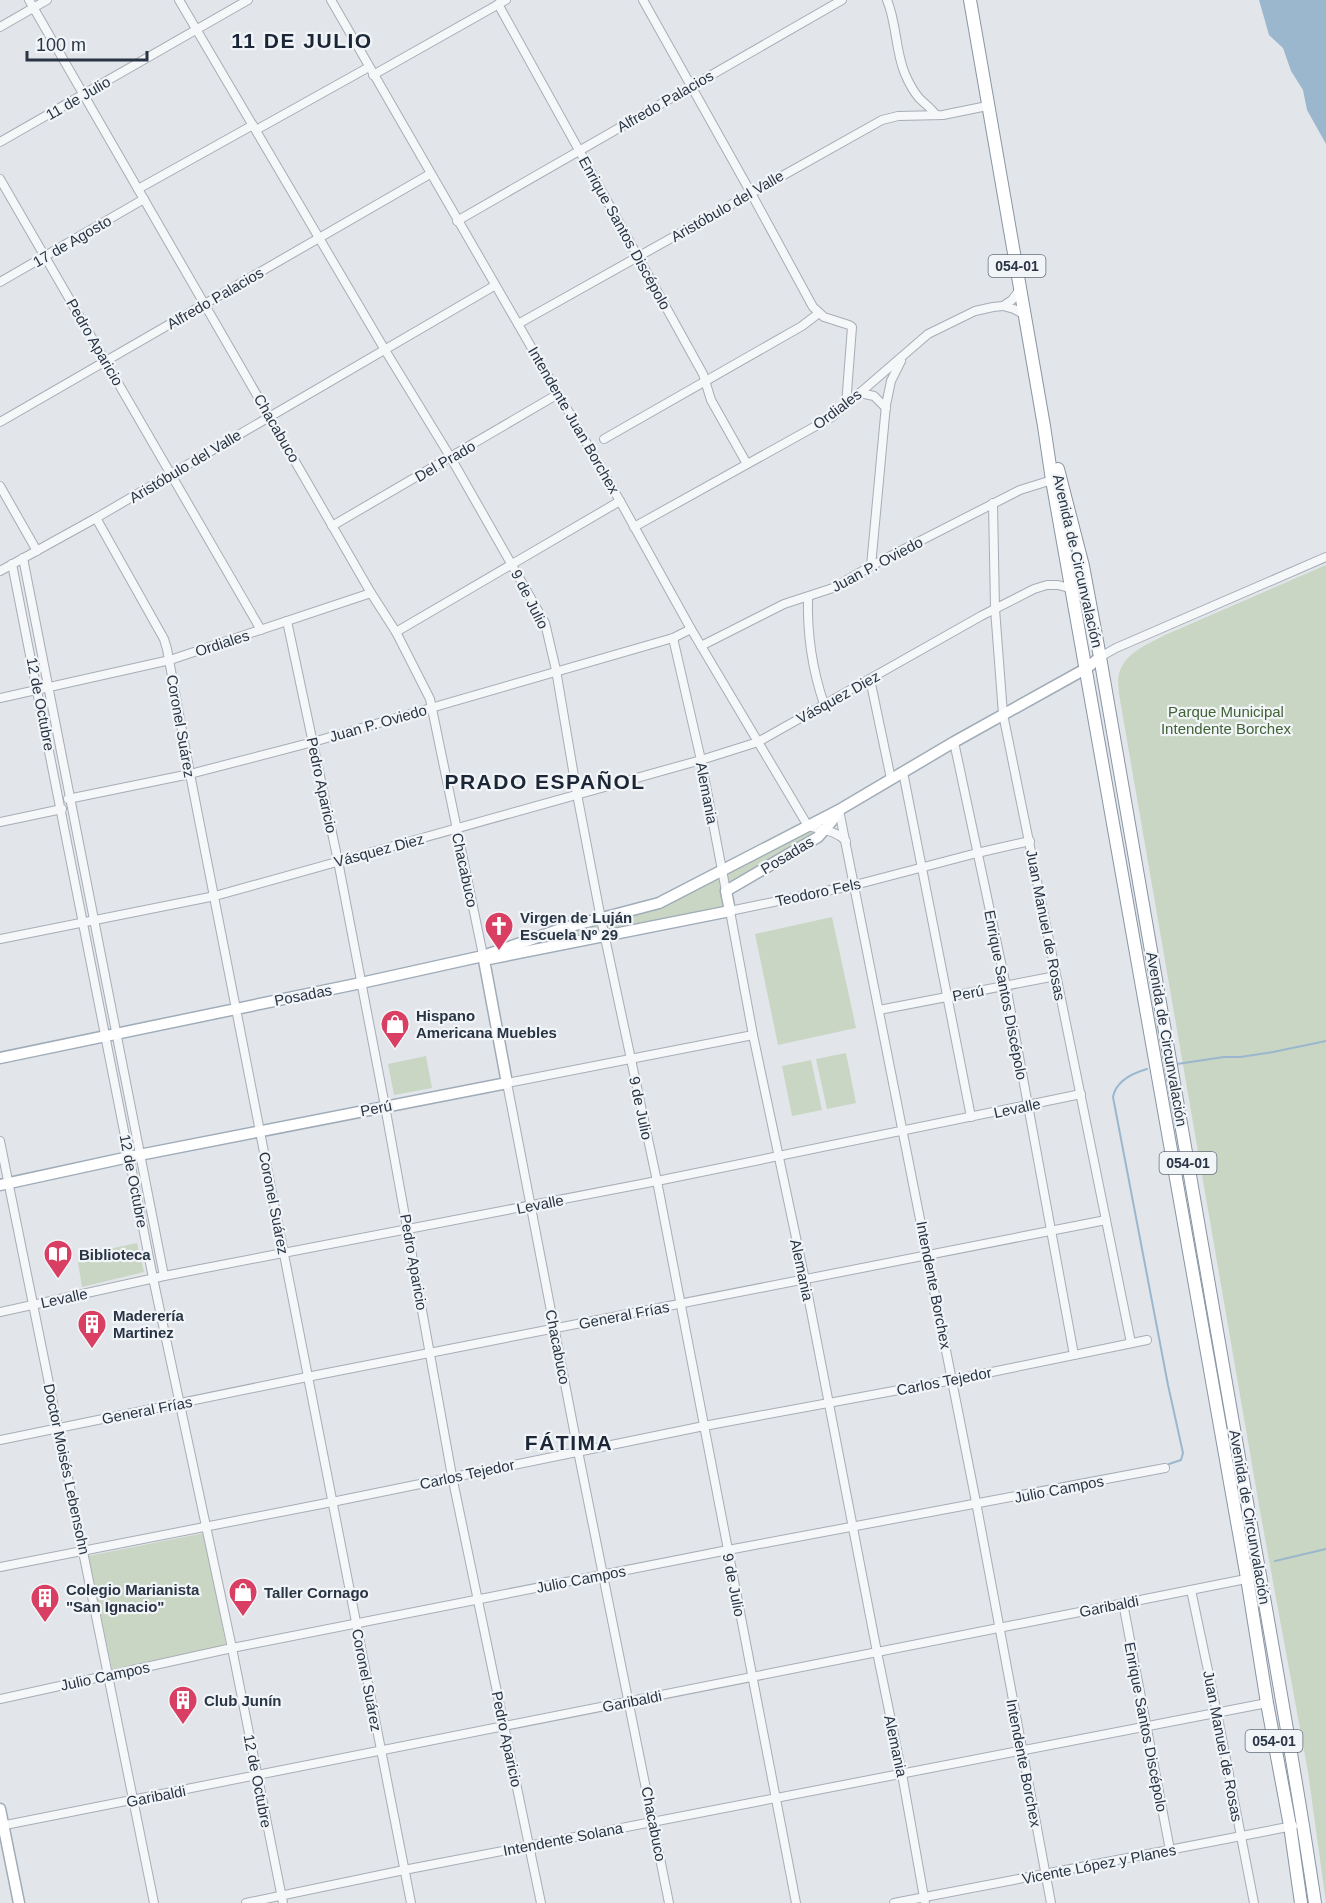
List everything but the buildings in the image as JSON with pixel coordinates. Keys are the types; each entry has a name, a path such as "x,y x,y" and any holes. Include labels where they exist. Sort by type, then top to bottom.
{"highway":[{"name":"Avenida de Circunvalación","path":"970,0 1052,480 1247,1578 1301,1903"},
{"name":"Avenida de Circunvalación","path":"1044,426 1083,566 1100,657 1225,1381 1261,1576 1315,1903"}],"main road":[{"name":"Posadas","path":"483,958 564,928 658,903 839,810 954,742 1087,668 1100,657"},
{"name":"Posadas","path":"726,891 818,837 839,810"},
{"name":"Alemania","path":"726,891 730,911"},
{"name":"Teodoro Fels","path":"605,935 730,911"},
{"name":"Posadas","path":"0,1058 605,935"},
{"name":"Chacabuco","path":"483,958 507,1083"},
{"name":"Perú","path":"4,1184 507,1083"},
{"path":"0,1809 19,1903"}],"street":[{"path":"0,27 31,4 47,0"},
{"name":"9 de Julio","path":"179,0 451,458 545,623 556,670 601,919 657,1181 796,1903"},
{"name":"11 de Julio","path":"0,142 248,0"},
{"name":"Intendente Juan Borchex","path":"330,0 620,501 691,629 808,826"},
{"path":"643,0 752,192 813,307 824,317 852,327 846,405"},
{"name":"Alfredo Palacios","path":"457,221 842,0"},
{"path":"887,0 892,12 900,60 905,74 917,96 940,115"},
{"path":"374,75 502,2"},
{"name":"Enrique Santos Discépolo","path":"502,2 579,150 703,374 711,400 747,464"},
{"name":"Chacabuco","path":"31,4 332,526 396,632 430,699 483,958"},
{"path":"138,189 369,67"},
{"name":"Aristóbulo del Valle","path":"518,324 882,120 898,116 940,115 987,106"},
{"name":"Alfredo Palacios","path":"0,422 430,174"},
{"name":"Pedro Aparicio","path":"0,179 261,630"},
{"name":"17 de Agosto","path":"0,282 144,199"},
{"name":"Aristóbulo del Valle","path":"0,571 96,518 494,286"},
{"path":"1003,306 1012,300 1021,288"},
{"path":"1003,306 1025,315"},
{"name":"Ordiales","path":"634,527 824,422 928,334 975,311 1003,306"},
{"path":"604,439 802,326 819,313"},
{"path":"871,566 886,408 891,381 903,356"},
{"path":"860,393 874,396 886,408"},
{"name":"Del Prado","path":"332,526 558,394"},
{"name":"Juan P. Oviedo","path":"701,645 784,604 843,583 871,566 1020,490 1052,480"},
{"path":"0,486 37,551"},
{"path":"396,632 620,501"},
{"name":"Juan Manuel de Rosas","path":"993,503 995,609 1003,714 1131,1343"},
{"name":"Coronel Suárez","path":"96,518 164,639 170,660 190,774 411,1903"},
{"path":"1100,657 1326,557"},
{"name":"12 de Octubre","path":"23,558 117,1033 153,1278 232,1648 282,1899"},
{"name":"12 de Octubre","path":"12,564 105,1035 164,1276"},
{"name":"Vásquez Diez","path":"0,939 215,896 758,742 1034,589 1047,585 1058,585 1073,589"},
{"name":"Ordiales","path":"0,698 170,660 371,593"},
{"path":"808,597 807,621 811,655 824,705"},
{"name":"Pedro Aparicio","path":"287,621 338,861 452,1476 541,1903"},
{"name":"Juan P. Oviedo","path":"60,800 190,774 313,742 673,638 691,629"},
{"name":"Alemania","path":"673,638 701,760 726,891"},
{"path":"870,679 891,779"},
{"name":"Enrique Santos Discépolo","path":"954,742 1006,986 1074,1355"},
{"path":"903,772 971,1117"},
{"path":"0,822 62,809"},
{"name":"Intendente Borchex","path":"839,810 953,1380 1050,1903"},
{"path":"808,826 837,833 846,841"},
{"name":"Teodoro Fels","path":"730,911 855,885 977,853 1030,842"},
{"name":"Alemania","path":"730,911 777,1157 805,1280 902,1774 924,1900"},
{"name":"Perú","path":"879,1010 1056,976"},
{"name":"Perú","path":"507,1083 753,1035"},
{"name":"Chacabuco","path":"507,1083 669,1903"},
{"name":"Levalle","path":"0,1312 153,1278 531,1206 1081,1094"},
{"name":"Doctor Moisés Lebensohn","path":"0,1141 4,1184 59,1428 154,1903"},
{"name":"General Frías","path":"0,1440 307,1377 1106,1220"},
{"name":"Carlos Tejedor","path":"0,1567 1147,1340"},
{"name":"Julio Campos","path":"0,1700 232,1648 603,1574 1165,1468"},
{"name":"Garibaldi","path":"2,1826 1261,1576"},
{"name":"Juan Manuel de Rosas","path":"1191,1590 1218,1713 1254,1903"},
{"name":"Enrique Santos Discépolo","path":"1123,1603 1170,1850"},
{"name":"Intendente Solana","path":"246,1903 282,1899 404,1870 529,1845 1267,1703"},
{"name":"Vicente López y Planes","path":"894,1903 924,1900 1303,1824"}],"green space":[{"name":"Parque Municipal Intendente Borchex","path":"1326,565 1326,1903 1308,1772 1260,1511 1118,681 1126,660 1144,646"},
{"path":"808,826 824,831 726,891 730,911 505,955 564,928 659,903"},
{"path":"832,917 856,1028 778,1045 755,934"},
{"path":"846,1053 856,1103 827,1109 816,1059"},
{"path":"426,1056 432,1088 394,1095 388,1064"},
{"path":"811,1060 822,1110 792,1116 782,1066"},
{"path":"137,1243 144,1272 82,1287 77,1256"},
{"path":"204,1533 226,1645 112,1669 88,1556"}],"water":[{"path":"1259,0 1326,0 1326,144 1307,110 1303,90 1291,71 1283,48 1269,35"}],"waterway":[{"path":"1177,1064 1273,1052 1326,1041"},
{"path":"1147,1069 1121,1082 1113,1097 1183,1453 1181,1460 1169,1464"},
{"path":"1275,1561 1326,1549"}],"place":[{"name":"Virgen de Luján Escuela Nº 29","path":"499,952"},
{"name":"Hispano Americana Muebles","path":"395,1050"},
{"name":"Biblioteca","path":"58,1280"},
{"name":"Maderería Martinez","path":"92,1350"},
{"name":"Taller Cornago","path":"243,1618"},
{"name":"Colegio Marianista \"San Ignacio\"","path":"45,1624"},
{"name":"Club Junín","path":"183,1726"}],"district":[{"name":"11 DE JULIO","path":"302,40"},
{"name":"PRADO ESPAÑOL","path":"545,781"},
{"name":"FÁTIMA","path":"569,1442"}]}
